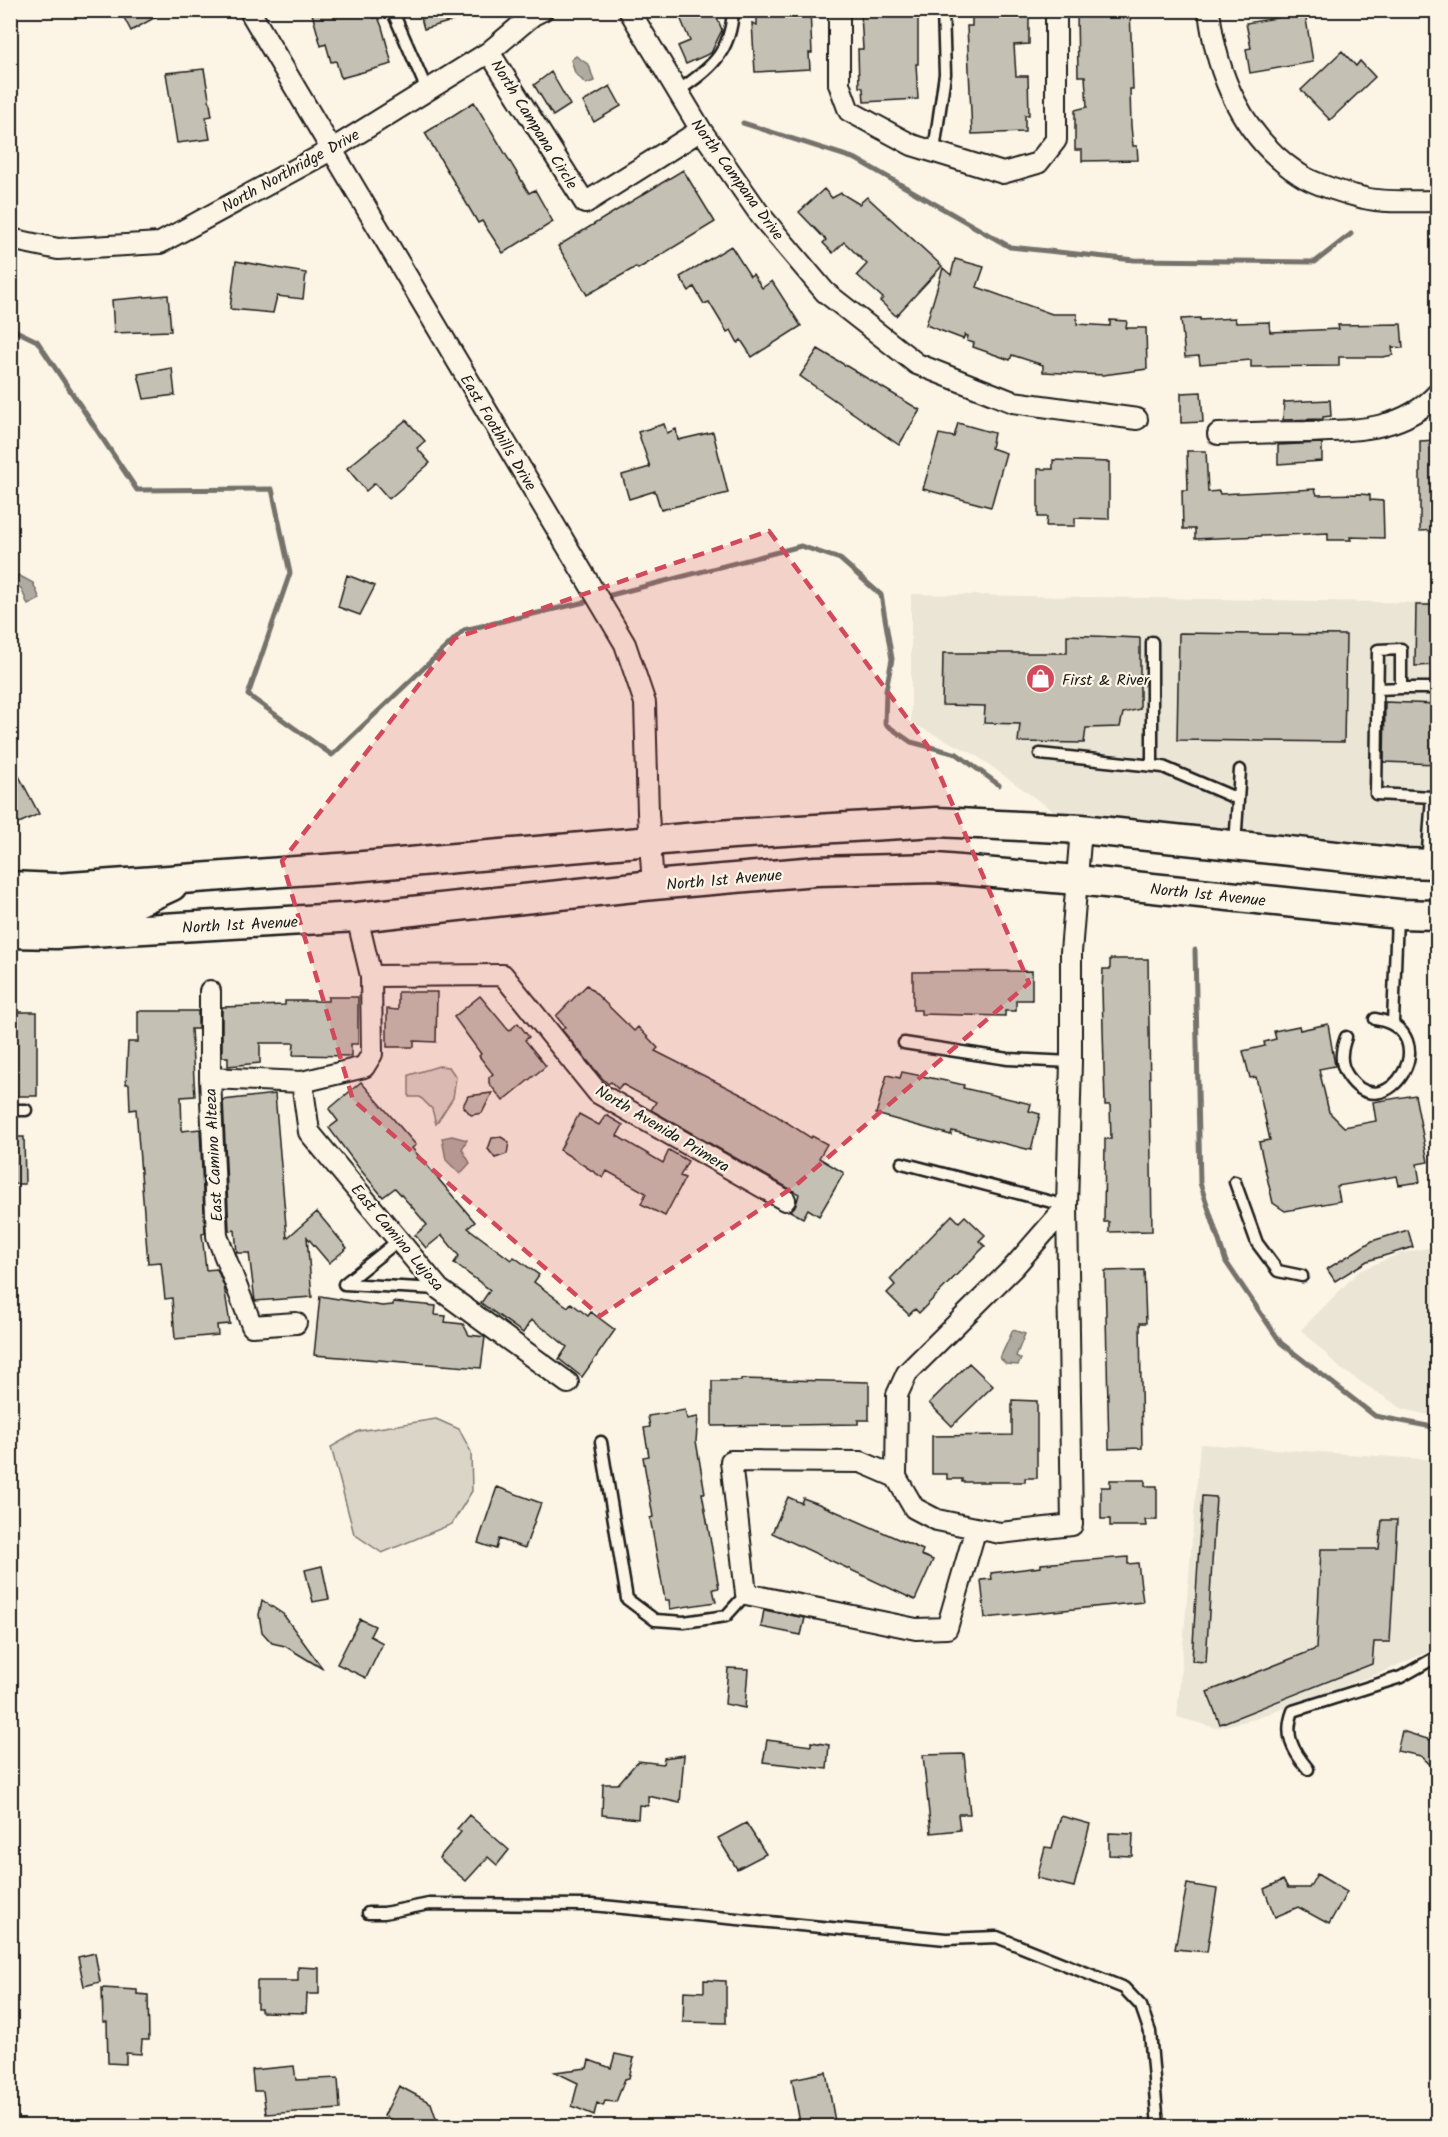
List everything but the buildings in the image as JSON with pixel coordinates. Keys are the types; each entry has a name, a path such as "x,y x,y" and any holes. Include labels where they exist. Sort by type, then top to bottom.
{"main road":[{"path":"10,886 56,888 650,841 936,822 1081,830 1432,864"},
{"name":"North 1st Avenue","path":"10,933 56,934 357,917 653,885 816,871 936,868 1437,915"},
{"path":"10,908 120,910 187,878"}],"street":[{"name":"East Foothills Drive","path":"249,10 625,644 645,703 653,885"},
{"name":"North Campana Drive","path":"629,10 701,130 761,216 825,292 917,364 1013,402 1137,419"},
{"path":"838,10 839,84 849,111 912,145 1003,173 1038,163 1056,140 1056,10"},
{"path":"1209,10 1215,54 1228,93 1262,141 1300,175 1366,199 1437,201"},
{"name":"North Northridge Drive","path":"10,238 58,249 160,243 331,150 489,52 536,12"},
{"name":"North Campana Circle","path":"489,52 585,203 701,130"},
{"path":"1218,434 1366,430 1391,424 1424,408 1437,393"},
{"path":"1067,1206 1014,1267 907,1373 897,1395 896,1477 914,1508 937,1520 1000,1533 1072,1525 1067,1206 1071,952 1081,830"},
{"name":"East Camino Alteza","path":"210,1078 302,1082 364,1067 372,1054 371,975 357,917"},
{"name":"North Avenida Primera","path":"371,975 503,975 598,1093 785,1200"},
{"name":"East Camino Alteza","path":"210,991 210,1078 217,1236 236,1278 252,1326 296,1323"},
{"name":"East Camino Lujosa","path":"302,1082 309,1132 439,1289 568,1383"},
{"path":"896,1477 861,1462 731,1461 746,1594 916,1629 947,1628 976,1528"}],"lane":[{"path":"392,10 428,90"},
{"path":"678,91 710,69 724,48 734,10"},
{"path":"934,151 945,74 943,10"},
{"path":"1152,642 1152,765"},
{"path":"1401,688 1401,649 1378,650 1376,794 1435,797 1432,864"},
{"path":"1378,689 1437,688"},
{"path":"1040,754 1152,765 1238,799"},
{"path":"1235,846 1240,770"},
{"path":"1394,1023 1397,913"},
{"path":"1346,1037 1341,1060 1351,1081 1361,1088 1385,1091 1405,1079 1414,1057 1412,1045 1406,1034 1394,1023 1376,1019"},
{"path":"904,1043 1008,1059 1071,1062"},
{"path":"10,1110 26,1110"},
{"path":"902,1163 1067,1206"},
{"path":"1235,1182 1257,1243 1278,1271 1302,1276"},
{"path":"399,1240 344,1284 439,1289"},
{"path":"601,1442 627,1599 655,1620 684,1622 726,1616 746,1594"},
{"path":"1308,1769 1292,1750 1288,1725 1293,1711 1401,1677 1437,1656"},
{"path":"368,1913 384,1913 429,1904 592,1905 946,1939 997,1937 1124,1988 1141,2006 1150,2032 1158,2127"}],"highlighted area":[{"path":"769,531 927,745 1029,983 795,1186 600,1316 353,1100 282,861 455,638"}],"shaded area":[{"path":"576,56 589,65 594,81 586,84 575,73 571,60"},
{"path":"18,575 33,583 40,599 28,605 21,588 13,584"},
{"path":"911,594 1437,603 1437,849 1350,844 1056,813 974,754 911,723"},
{"path":"439,1066 449,1067 456,1077 453,1098 436,1124 432,1109 420,1097 409,1097 409,1075"},
{"path":"452,1136 467,1140 462,1149 470,1163 460,1174 446,1160 442,1138"},
{"path":"1437,1248 1437,1417 1403,1409 1341,1369 1301,1330 1359,1271 1401,1253"},
{"path":"1013,1330 1025,1334 1016,1356 1021,1359 1018,1365 1006,1364 1000,1358"},
{"path":"436,1419 459,1429 471,1452 472,1491 452,1524 382,1553 354,1534 331,1447 359,1431"},
{"path":"1200,1444 1437,1460 1437,1648 1377,1674 1255,1719 1216,1728 1177,1717"}],"waterway":[{"path":"743,123 856,159 1010,247 1134,260 1315,262 1351,234"},
{"path":"10,328 37,341 137,490 272,489 290,573 248,695 332,755 464,630 594,600"},
{"path":"603,597 801,546 840,559 881,595 892,659 886,690 885,724 911,742 957,754 999,785"},
{"path":"1195,950 1200,1183 1226,1262 1281,1343 1375,1416 1438,1428"}],"place":[{"name":"First & River","path":"1041,679"}]}
